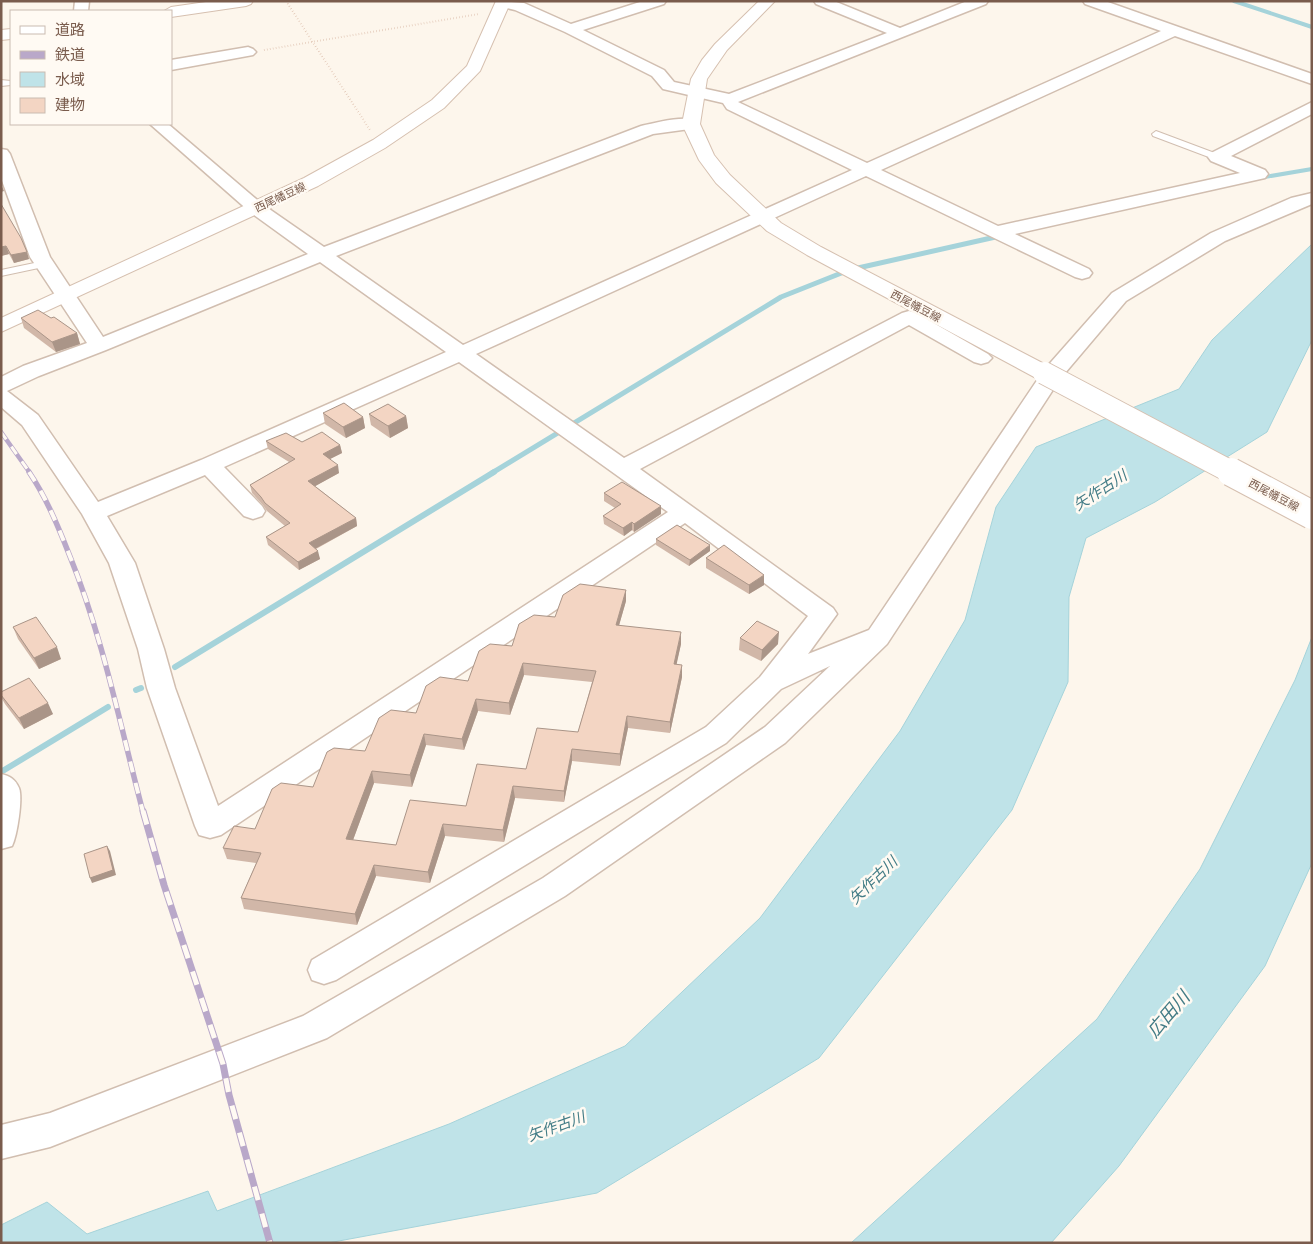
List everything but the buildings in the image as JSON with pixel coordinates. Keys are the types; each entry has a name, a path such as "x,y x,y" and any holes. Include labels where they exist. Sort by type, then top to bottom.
{"main road":[{"path":"172,12 246,1"},
{"path":"691,124 703,71 714,55 768,1"},
{"name":"西尾幡豆線","path":"1,326 333,171 379,144 438,104 474,68 502,5"},
{"name":"西尾幡豆線","path":"691,124 705,156 723,179 774,227 814,251 1312,515"}],"street":[{"path":"570,29 659,1"},
{"path":"821,1 900,33"},
{"path":"502,5 519,6 570,29 658,73 669,86 729,100 981,1"},
{"path":"1090,1 1312,79"},
{"path":"93,513 209,466 1173,31"},
{"path":"172,65 248,52"},
{"path":"729,100 733,106 1082,273"},
{"path":"1217,158 1312,107"},
{"path":"1,386 31,371 99,346 324,254 647,130 691,124"},
{"path":"159,125 256,208 324,254 685,512 824,614 770,684 716,735 324,970"},
{"path":"1,154 44,264 99,346"},
{"path":"1004,235 1266,179 1217,158"},
{"path":"1,1142 50,1130 315,1027 554,887 767,741 878,637 1052,375 1119,297 1218,237 1297,202 1312,198"},
{"path":"623,468 909,317 981,358"},
{"path":"1,396 30,420 93,513 122,563 151,649 161,688 210,826 685,512"},
{"path":"209,466 253,511"},
{"path":"770,684 817,660 878,637"},
{"path":"1,785 5,790 1,837"}],"lane":[{"path":"1156,134 1217,158"},
{"path":"1,273 44,264"}],"path":[{"path":"286,1 379,144"},
{"path":"248,52 311,42 502,5"}],"water":[{"name":"矢作古川","path":"1312,244 1312,340 1267,432 1155,502 1086,538 1069,597 1068,682 1012,810 819,1058 597,1193 328,1243 1,1243 1,1225 47,1202 87,1234 208,1191 217,1211 449,1124 625,1046 760,918 900,731 965,620 996,507 1036,447 1179,389 1212,340"},
{"name":"広田川","path":"1312,637 1312,863 1265,966 1119,1166 1051,1243 851,1243 1097,1019 1200,869 1295,680"}],"waterway":[{"path":"1234,1 1312,27"},
{"path":"1259,178 1312,169"},
{"path":"492,473 781,297 849,270 1000,236"},
{"path":"175,667 494,472"},
{"path":"136,690 141,688"},
{"path":"1,772 108,707"}],"railway":[{"path":"1,432 30,473"},
{"path":"29,472 41,491 56,522 92,617 143,812"},
{"path":"143,811 164,885 223,1064 229,1095 270,1243"}]}
